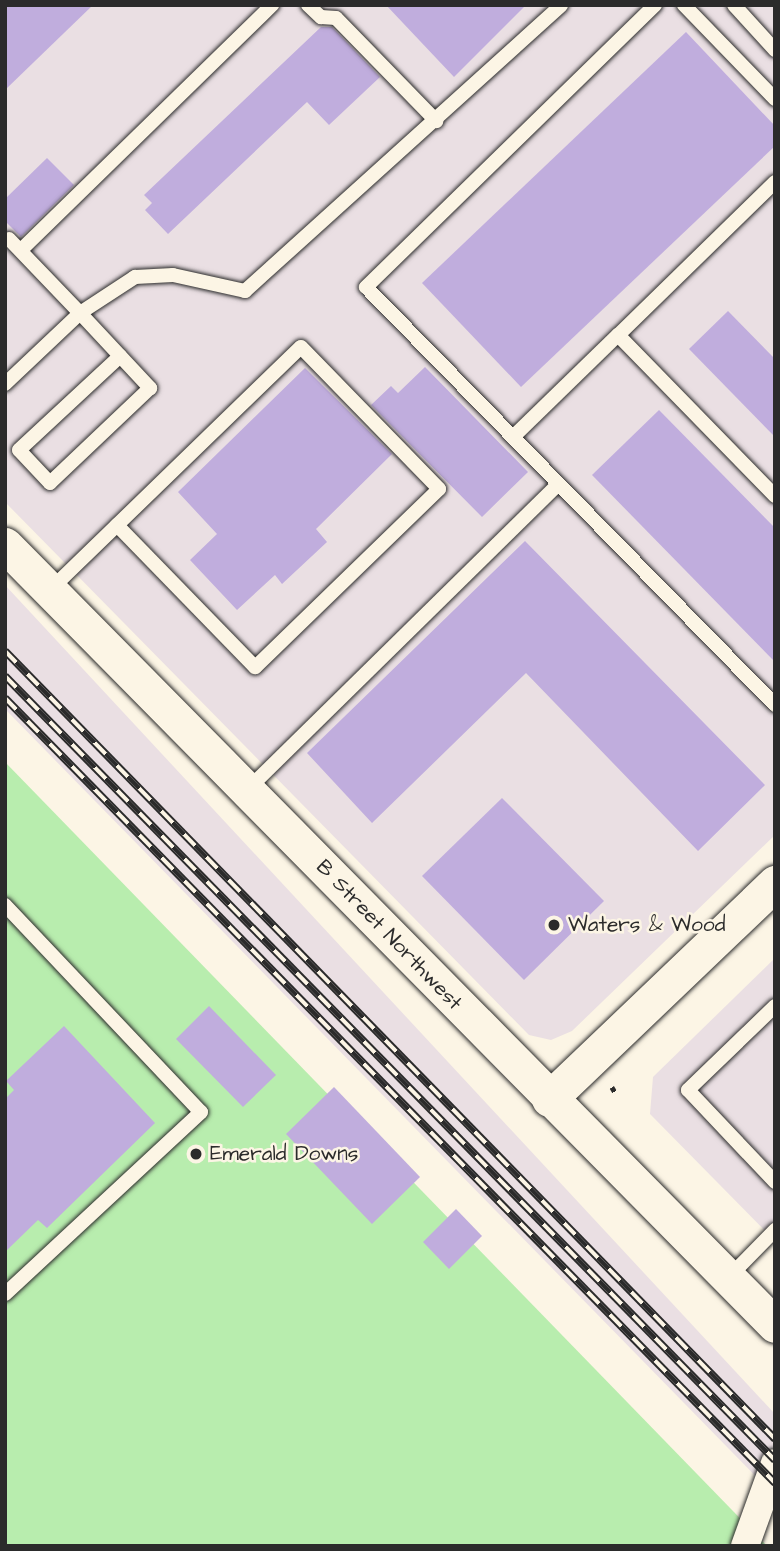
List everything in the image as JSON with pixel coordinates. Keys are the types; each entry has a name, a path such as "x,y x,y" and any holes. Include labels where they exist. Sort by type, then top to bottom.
{"street":[{"name":"B Street Northwest","path":"5,545 775,1325"},
{"path":"549,1098 775,883"},
{"path":"745,1546 775,1463"}],"lane":[{"path":"21,250 272,5"},
{"path":"308,5 321,17 336,18 436,121"},
{"path":"5,384 80,313 135,278 173,275 245,291 436,121 561,5"},
{"path":"654,5 366,287 775,705"},
{"path":"684,5 775,99"},
{"path":"734,5 775,50"},
{"path":"513,437 775,182"},
{"path":"9,239 21,250 150,388 50,483 19,450 120,356"},
{"path":"618,335 775,496"},
{"path":"50,590 117,525 301,347 439,489 255,667 117,525"},
{"path":"247,790 558,484"},
{"path":"5,905 201,1112 5,1294"},
{"path":"775,1006 688,1090 775,1182"},
{"path":"728,1278 775,1230"}],"shaded area":[{"path":"5,5 775,5 775,835 572,1031 551,1040 529,1035 5,502"},
{"path":"5,585 775,1414 775,1496 5,709"},
{"path":"775,958 775,1241 650,1114 653,1077"}],"green space":[{"name":"Emerald Downs","path":"5,762 767,1546 5,1546"}],"building":[{"path":"5,5 93,5 5,90"},
{"path":"386,5 526,5 454,77"},
{"path":"321,27 332,27 380,77 329,125 307,102 168,234 145,210 152,203 144,195"},
{"path":"686,32 775,126 775,146 521,387 422,283"},
{"path":"47,158 74,185 21,237 5,221 5,199"},
{"path":"728,311 775,359 775,437 689,349"},
{"path":"425,367 528,472 482,517 371,405 391,386 398,393"},
{"path":"305,368 392,454 316,529 327,542 282,584 275,575 237,610 190,560 217,534 178,492"},
{"path":"659,410 775,528 775,662 592,475"},
{"path":"525,541 765,785 698,851 526,673 372,823 307,753"},
{"path":"502,798 604,901 524,980 422,876"},
{"path":"209,1006 276,1075 243,1107 176,1039"},
{"path":"64,1026 155,1123 47,1228 38,1220 5,1252 5,1099 14,1090 6,1081"},
{"path":"334,1087 420,1177 372,1224 286,1134"},
{"path":"456,1209 482,1236 449,1269 423,1242"}],"railway":[{"path":"5,651 775,1439"},
{"path":"5,676 775,1460"},
{"path":"5,698 775,1483"}],"place":[{"name":"Waters & Wood","path":"554,925"},
{"name":"Emerald Downs","path":"196,1154"}]}
